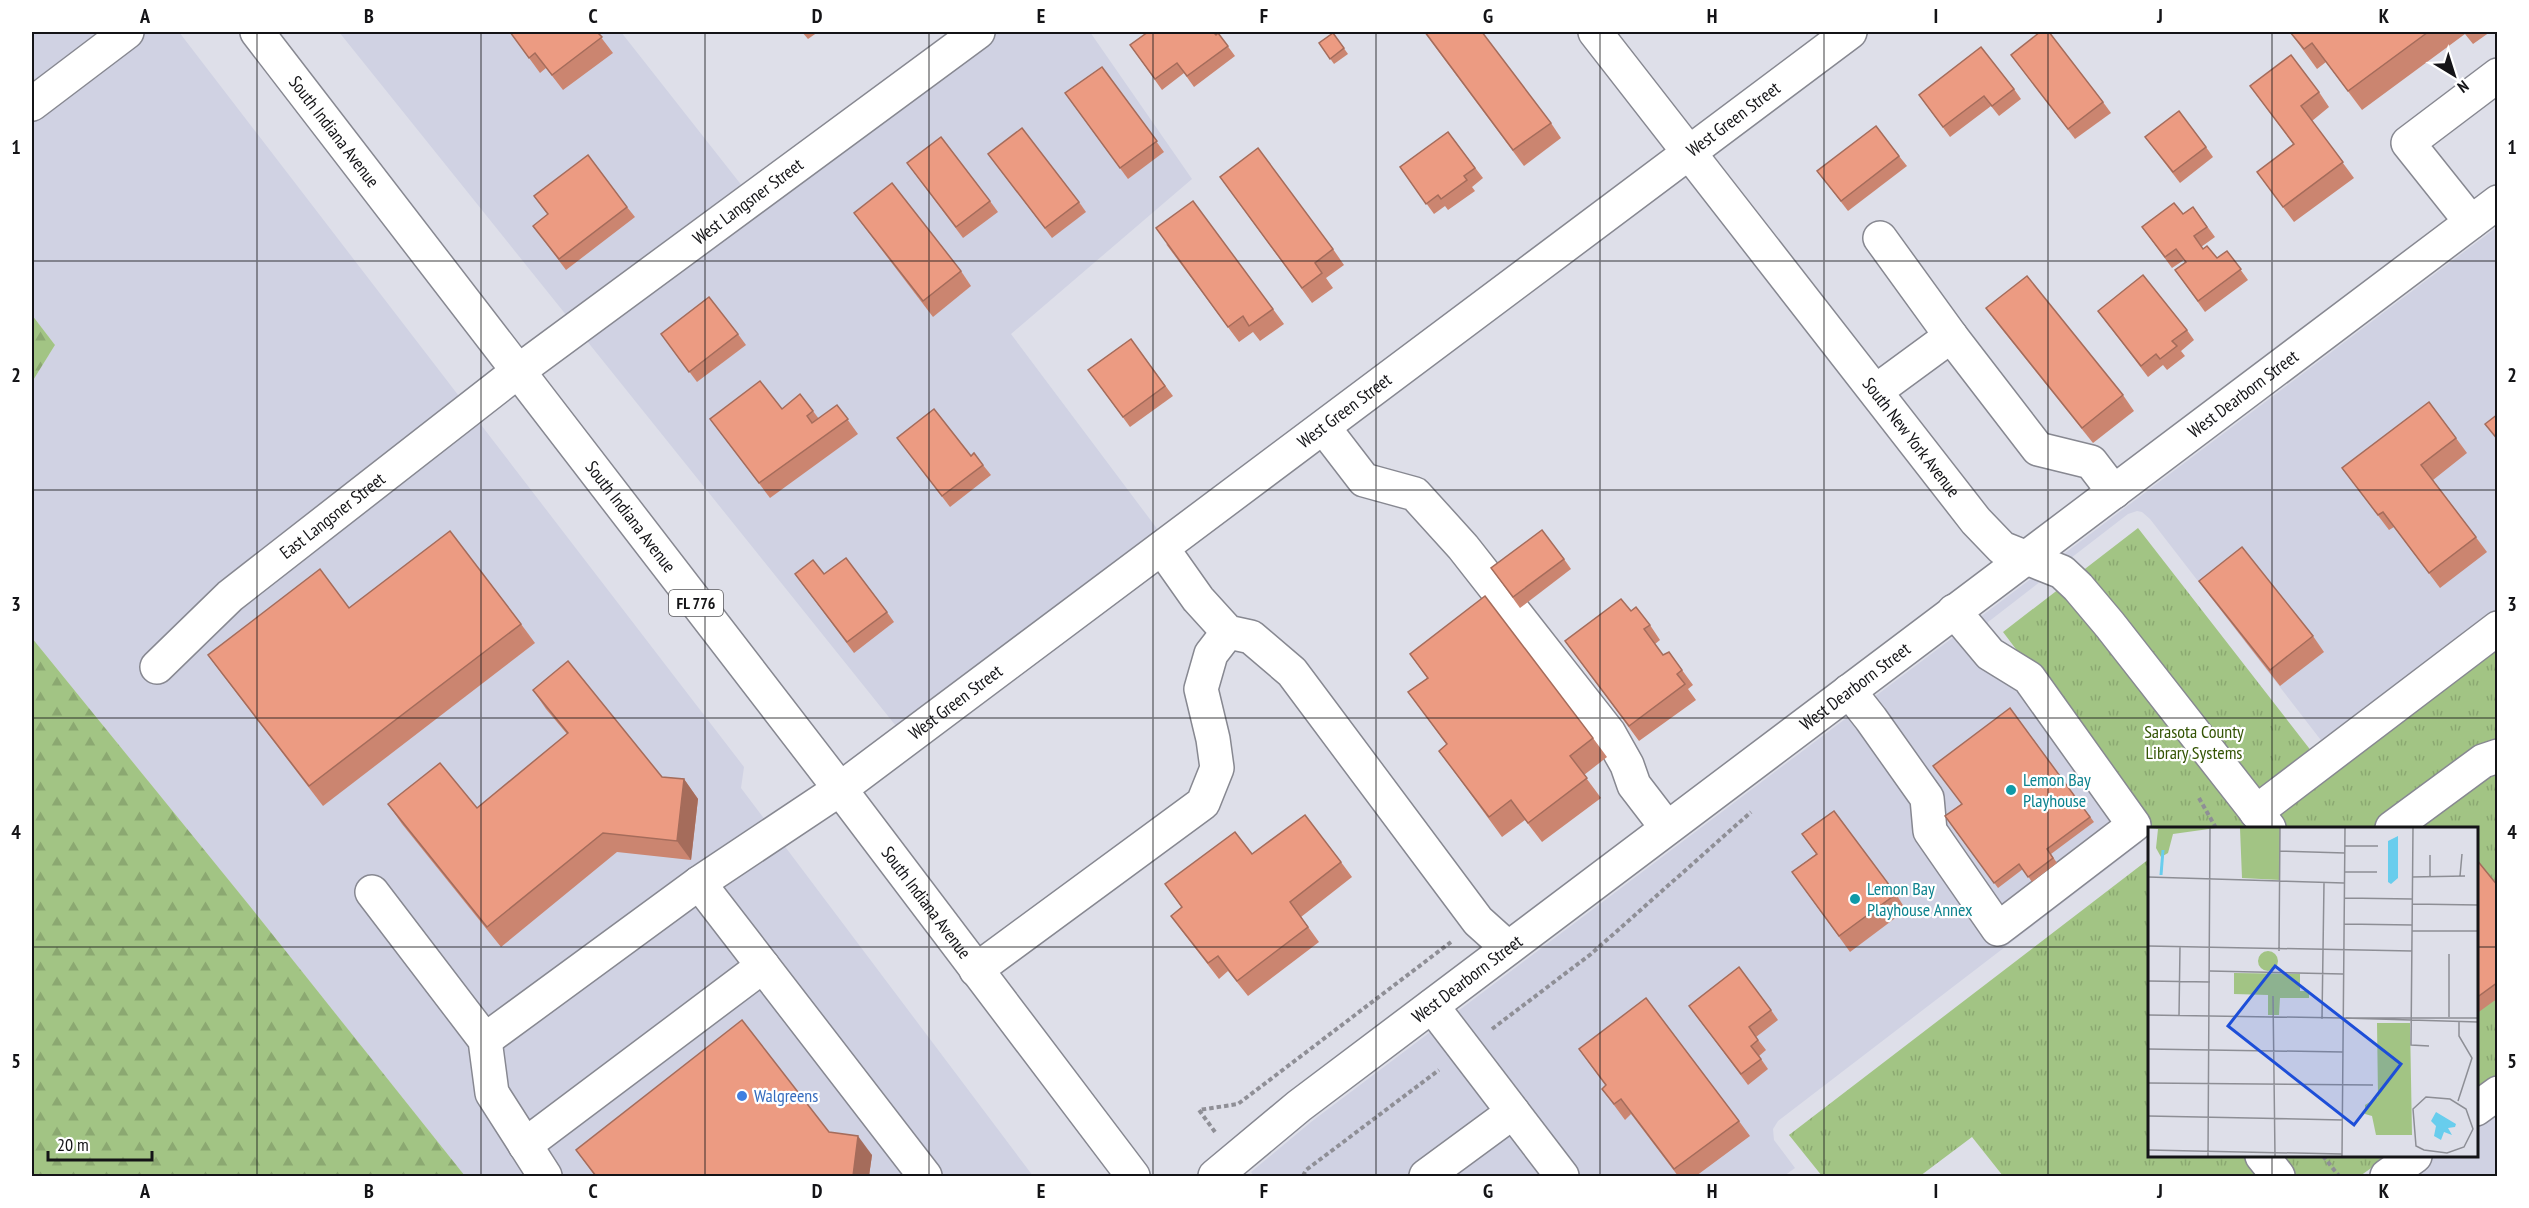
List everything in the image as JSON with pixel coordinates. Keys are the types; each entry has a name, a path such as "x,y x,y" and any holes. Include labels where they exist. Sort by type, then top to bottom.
{"street":[{"path":"32,104 127,32"},
{"name":"South Indiana Avenue","path":"257,32 840,789 1133,1176"},
{"name":"West Langsner Street","path":"517,372 978,32"},
{"name":"South New York Avenue","path":"1595,32 1976,521 2002,548 2062,572 2078,587 2262,820"},
{"name":"West Green Street","path":"485,1040 699,883 840,789 1850,32"},
{"path":"2470,222 2408,143 2498,75"},
{"name":"West Dearborn Street","path":"1215,1176 1299,1106 2498,202"},
{"path":"1880,238 1951,336 2038,449 2091,462 2114,492"},
{"path":"1876,391 1951,336"},
{"name":"East Langsner Street","path":"157,667 230,596 517,372"},
{"path":"1324,428 1364,480 1415,495 1463,547 1609,733 1627,765 1634,785 1667,828"},
{"path":"1162,548 1198,599 1228,632 1251,637 1292,672 1478,921 1508,948"},
{"path":"1849,691 1872,719 1927,798 1929,831 1998,929 2134,825 2029,678 1990,654 1954,611"},
{"path":"2262,820 2498,628"},
{"path":"976,970 1203,803 1217,768 1213,739 1201,689 1211,654 1228,632"},
{"path":"2393,827 2483,761 2498,756"},
{"path":"699,883 925,1176"},
{"path":"372,892 485,1040 492,1093 545,1176"},
{"path":"525,1145 763,966"},
{"path":"1432,1006 1562,1176"},
{"path":"2478,1108 2498,1094"},
{"path":"1426,1176 1513,1112"},
{"path":"2264,1157 2278,1176"},
{"path":"2387,1176 2412,1157"}],"path":[{"path":"2326,1157 2340,1176"}],"shaded area":[{"path":"32,32 179,32 744,767 741,788 1033,1176 465,1176 32,638 32,382 55,345 32,315"},
{"path":"339,32 621,32 750,196 964,32 1090,32 1192,179 1011,334 1164,538 904,736"},
{"path":"2497,227 2497,622 2327,748 2150,519 2142,512 2128,514 1988,622 1987,632 1990,642 2142,842 1778,1121 1773,1129 1774,1140 1795,1168 1784,1176 1254,1176 1251,1172 1311,1122"},
{"path":"2497,1095 2497,1176 2437,1176 2395,1172 2416,1157 2478,1157 2478,1110"}],"green space":[{"path":"32,315 55,345 32,382"},
{"name":"Sarasota County Library Systems","path":"2138,528 2326,770 2497,643 2497,1074 2478,1089 2478,827 2150,827 2003,632"},
{"path":"32,638 249,905 465,1176 32,1176"},
{"path":"2148,860 2148,1157 2387,1157 2360,1176 2003,1176 1972,1137 1920,1176 1822,1176 1789,1135"}],"building":[{"path":"510,32 597,32 602,37 552,75 535,53 529,58"},
{"path":"1148,32 1213,32 1216,35 1218,33 1228,46 1187,76 1177,63 1155,79 1130,45"},
{"path":"1425,32 1482,32 1551,123 1513,150"},
{"path":"2040,32 2049,32 2103,102 2068,129 2011,55"},
{"path":"2290,32 2428,32 2348,91 2312,43 2304,49"},
{"path":"1333,33 1344,48 1330,59 1319,43"},
{"path":"1981,47 2014,89 1992,106 1984,96 1943,127 1919,95"},
{"path":"2291,55 2319,92 2301,106 2343,162 2283,207 2257,172 2294,144 2250,86"},
{"path":"1102,67 1157,141 1120,168 1065,93"},
{"path":"2179,111 2206,147 2173,172 2145,137"},
{"path":"1876,126 1899,156 1841,201 1817,171"},
{"path":"1022,128 1079,202 1045,228 988,154"},
{"path":"1448,132 1475,168 1464,176 1467,180 1441,199 1438,195 1426,204 1400,167"},
{"path":"941,137 990,201 956,227 907,163"},
{"path":"1258,148 1333,249 1315,263 1322,273 1302,288 1220,177"},
{"path":"588,155 627,207 559,259 533,226 548,214 534,196"},
{"path":"892,183 961,271 923,301 854,213"},
{"path":"1193,201 1273,309 1249,326 1243,316 1228,327 1156,228"},
{"path":"2174,203 2183,214 2193,207 2207,227 2194,236 2203,249 2207,246 2217,258 2227,251 2241,269 2198,301 2175,270 2186,262 2176,249 2165,257 2142,227"},
{"path":"2143,275 2187,330 2172,341 2177,346 2160,359 2156,354 2141,366 2098,311"},
{"path":"2027,276 2123,395 2082,428 1986,308"},
{"path":"709,297 738,334 689,372 661,334"},
{"path":"1131,339 1165,386 1123,417 1088,370"},
{"path":"760,381 782,409 800,394 813,411 807,416 812,423 837,405 848,419 759,483 710,419"},
{"path":"2429,402 2456,438 2421,465 2476,537 2429,573 2383,512 2378,515 2342,468"},
{"path":"934,409 971,456 974,453 983,465 942,496 897,438"},
{"path":"2498,414 2498,440 2485,424"},
{"path":"1542,530 1564,559 1513,597 1491,568"},
{"path":"450,531 521,624 309,786 208,655 320,569 349,608"},
{"path":"2242,547 2313,636 2270,670 2199,581"},
{"path":"846,558 887,612 847,642 795,574 813,560 824,574"},
{"path":"1485,596 1593,738 1570,756 1587,778 1528,823 1511,800 1489,817 1439,751 1447,744 1408,692 1428,678 1410,654"},
{"path":"1621,599 1631,611 1636,607 1650,625 1644,629 1663,655 1669,652 1682,670 1677,674 1685,684 1629,726 1565,641"},
{"path":"568,661 662,777 684,779 677,841 603,833 487,927 388,804 440,763 477,808 568,733 533,690"},
{"name":"Lemon Bay Playhouse","path":"2010,708 2090,817 2047,849 2053,858 2028,877 2019,864 1994,883 1945,816 1962,804 1933,766"},
{"name":"Lemon Bay Playhouse Annex","path":"1834,811 1896,894 1839,936 1792,872 1817,854 1802,834"},
{"path":"1305,815 1341,862 1290,902 1308,927 1237,981 1218,956 1208,963 1171,916 1182,907 1165,884 1235,832 1252,854"},
{"path":"2478,861 2498,886 2498,982 2478,997"},
{"path":"1739,967 1771,1010 1749,1027 1758,1040 1751,1046 1761,1059 1741,1074 1689,1006"},
{"path":"1646,998 1739,1121 1674,1169 1621,1099 1614,1104 1602,1089 1606,1085 1579,1049"},
{"name":"Walgreens","path":"742,1020 829,1132 858,1136 853,1176 596,1176 576,1150"}],"place":[{"name":"Lemon Bay Playhouse","path":"2011,790"},
{"name":"Lemon Bay Playhouse Annex","path":"1855,899"},
{"name":"Walgreens","path":"742,1096"}]}
